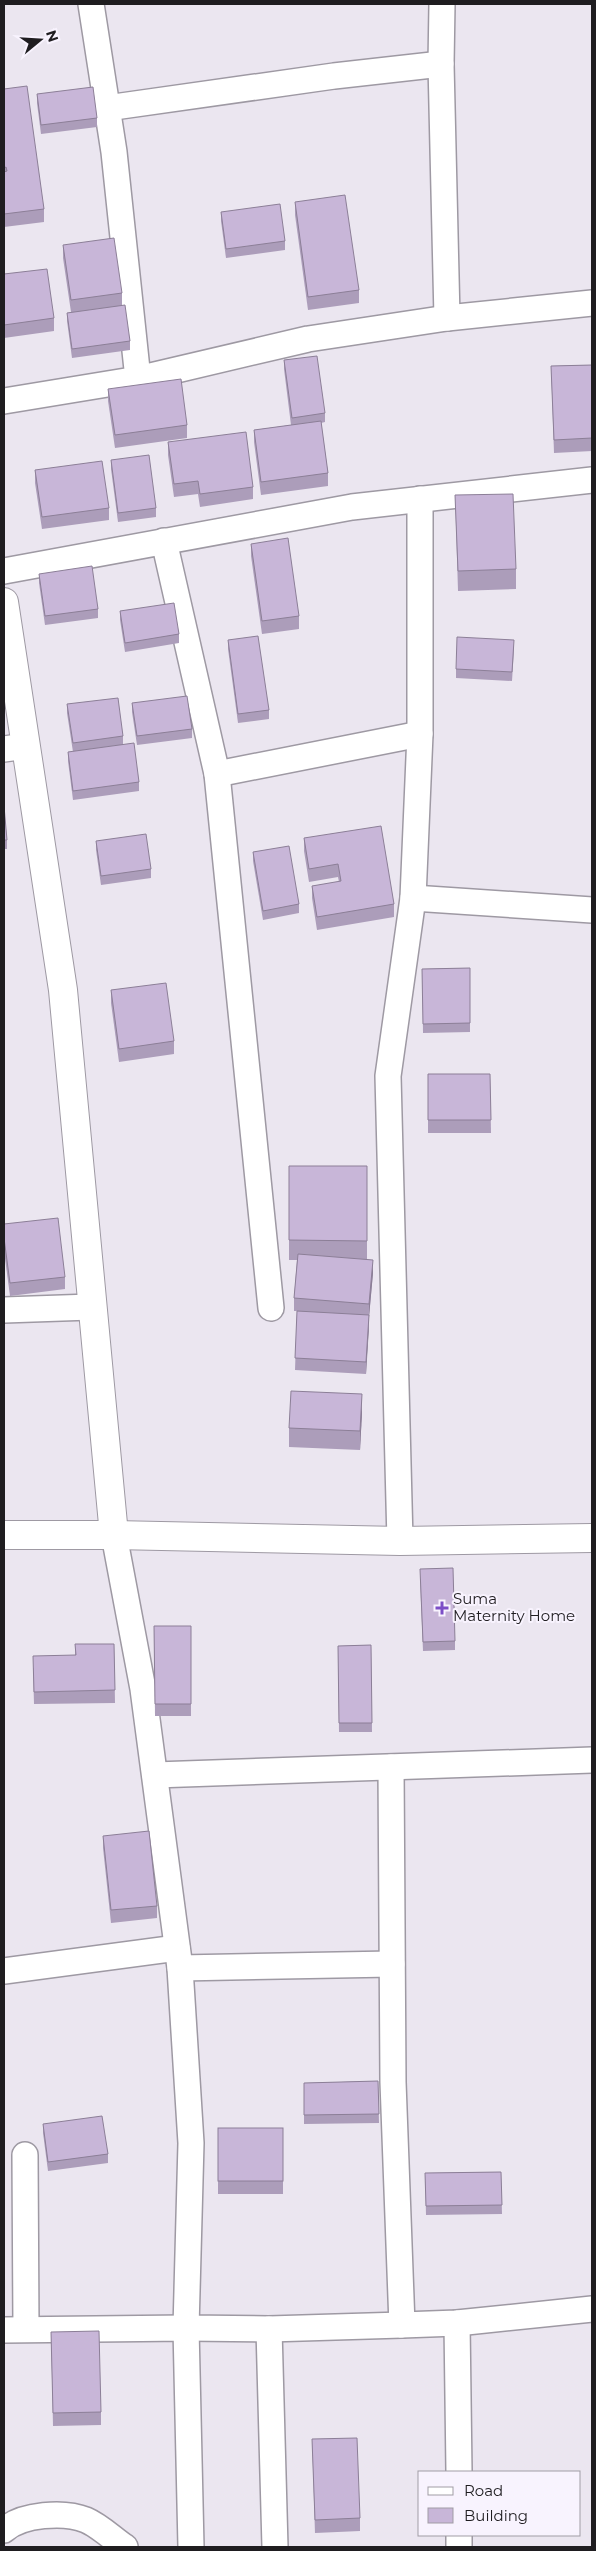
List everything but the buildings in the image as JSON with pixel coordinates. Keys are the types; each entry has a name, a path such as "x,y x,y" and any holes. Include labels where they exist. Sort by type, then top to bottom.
{"street":[{"path":"91,4 107,108 138,379"},
{"path":"442,4 441,64 447,318"},
{"path":"107,108 334,76 441,64"},
{"path":"4,401 138,379 308,339 447,318 592,303"},
{"path":"4,570 352,507 592,480"},
{"path":"400,1541 388,1076 413,898 420,734 420,499"},
{"path":"164,541 218,774 271,1308"},
{"path":"4,602 15,748 63,990 79,1143 91,1307 114,1535 143,1689 178,1958 192,2144 186,2328 191,2547"},
{"path":"218,774 420,734"},
{"path":"413,898 592,910"},
{"path":"4,1310 91,1307"},
{"path":"4,1535 114,1535 400,1541 592,1538"},
{"path":"154,1775 592,1760"},
{"path":"391,1767 394,2092 402,2325"},
{"path":"4,1968 178,1958 392,1964"},
{"path":"25,2155 15,2330 269,2329 457,2323 592,2308"},
{"path":"457,2323 459,2471"},
{"path":"269,2329 275,2547"},
{"path":"4,2530 12,2523 34,2516 62,2516 86,2520 125,2547"}],"place":[{"name":"Suma Maternity Home","path":"442,1608"}]}
